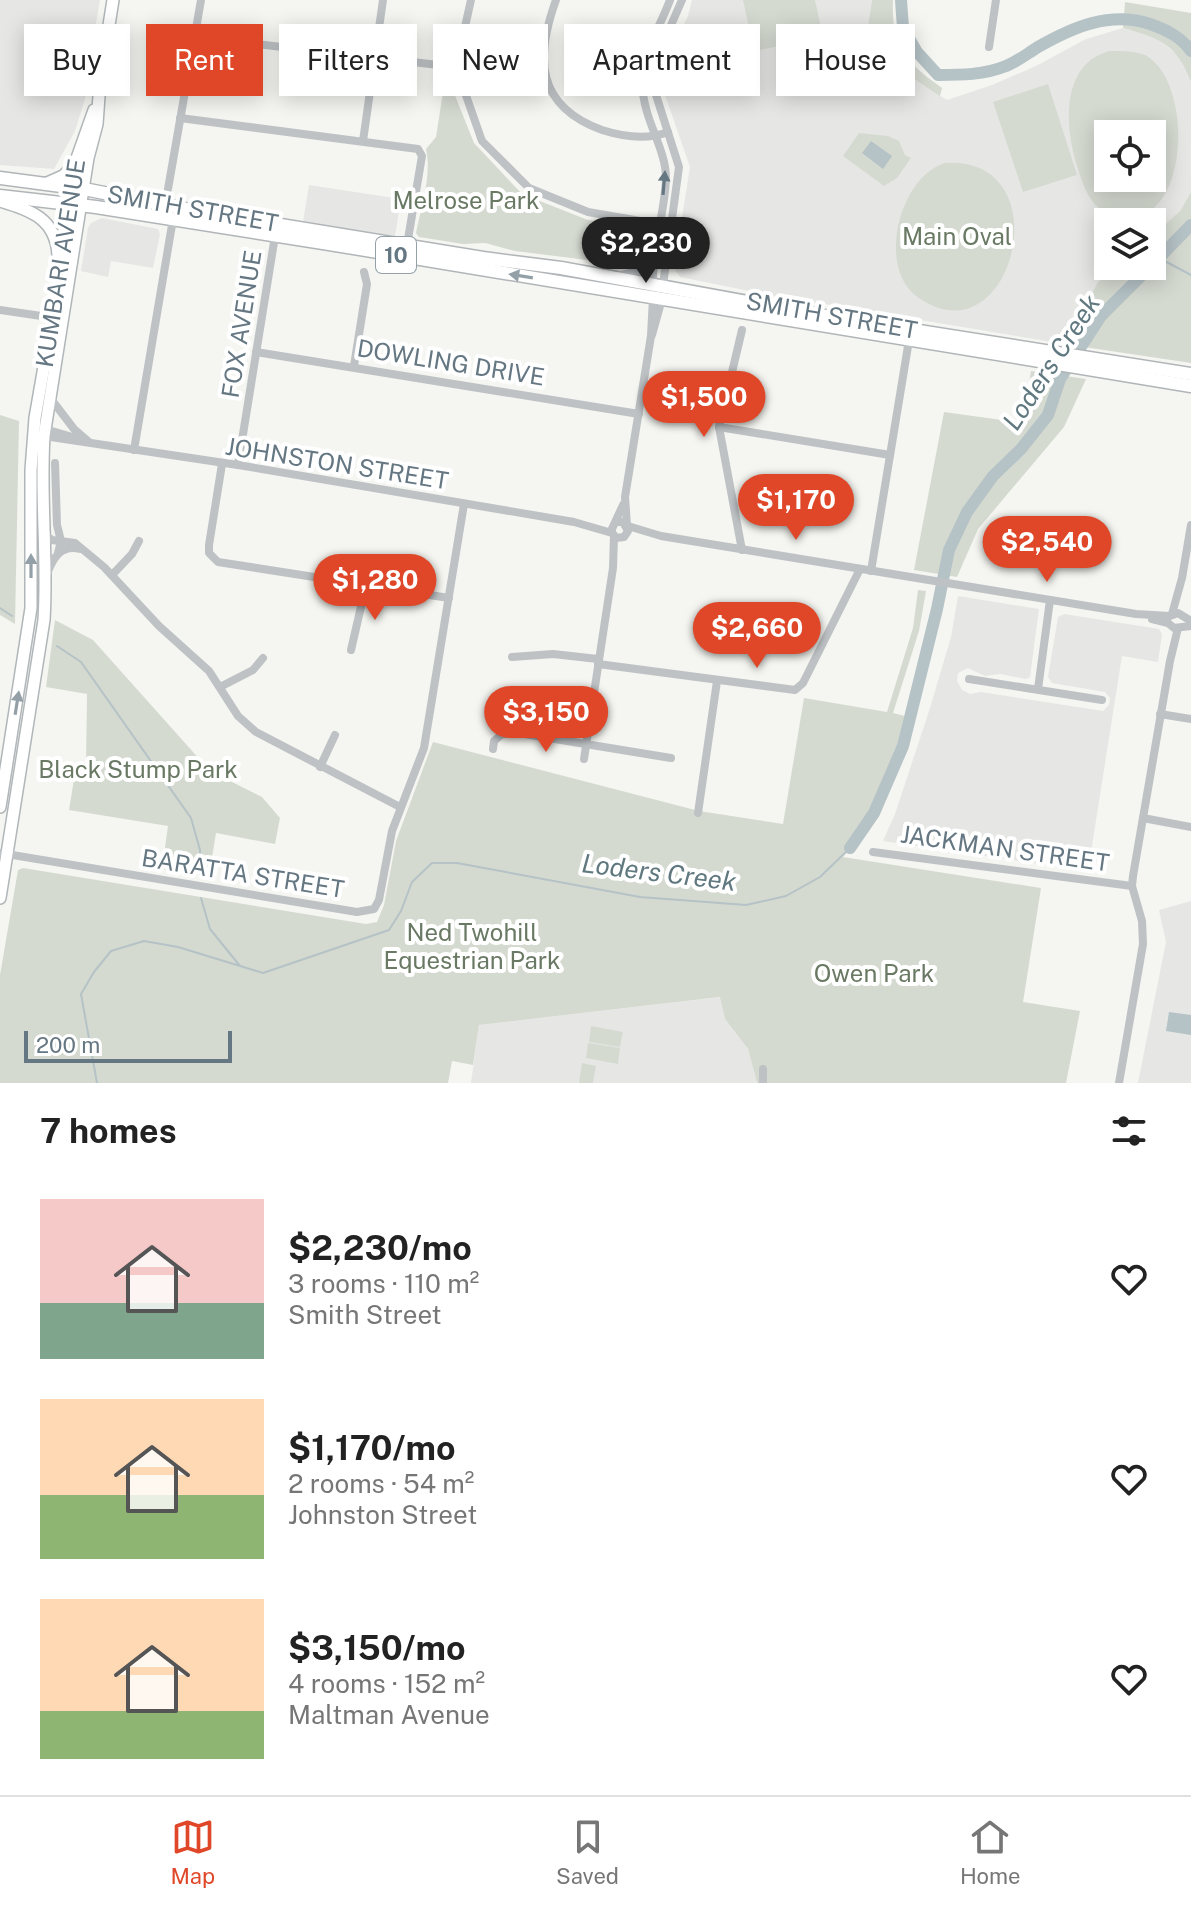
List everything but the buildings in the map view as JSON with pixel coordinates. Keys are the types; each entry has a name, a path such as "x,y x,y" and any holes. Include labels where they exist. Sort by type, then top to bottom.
{"highway":[{"name":"SMITH STREET","path":"0,178 78,188 196,211 658,284 1056,359"},
{"name":"SMITH STREET","path":"0,198 173,219 909,340 1191,374"},
{"path":"658,284 658,299"},
{"name":"SMITH STREET","path":"1090,364 1191,386"}],"main road":[{"name":"KUMBARI AVENUE","path":"41,432 64,320 78,188 97,124 113,0"},
{"name":"KUMBARI AVENUE","path":"78,188 76,164 80,146 98,98"},
{"path":"45,184 76,164"},
{"path":"0,198 34,212 47,223 57,242 58,272"},
{"name":"KUMBARI AVENUE","path":"41,432 58,272 76,205"},
{"path":"0,898 4,854 21,774 42,630 45,580 41,432"},
{"path":"0,807 3,769 31,608 31,470 41,432"}],"street":[{"path":"197,24 201,0"},
{"path":"380,24 383,0"},
{"path":"466,24 471,0"},
{"path":"556,0 546,26 543,51 545,76 554,96 571,114 593,126 647,138 668,132"},
{"path":"658,284 653,260 666,174 644,99 643,69 649,42 670,0"},
{"path":"658,284 679,170 656,95 654,72 682,0"},
{"path":"989,47 996,0"},
{"path":"168,189 184,96"},
{"path":"363,141 369,96"},
{"path":"466,96 478,134 524,185 588,212 658,224"},
{"path":"180,118 418,149 422,156 407,245"},
{"path":"134,450 173,219"},
{"name":"FOX AVENUE","path":"238,465 275,236"},
{"path":"615,277 642,270 653,260"},
{"path":"354,366 367,284 364,272"},
{"path":"584,759 613,568 614,529 625,497 658,299"},
{"path":"0,310 64,320"},
{"path":"742,330 719,427 742,550"},
{"path":"871,571 909,340"},
{"name":"DOWLING DRIVE","path":"256,352 639,414"},
{"path":"50,397 74,429 93,444"},
{"path":"719,427 890,455"},
{"name":"JOHNSTON STREET","path":"41,432 74,443 93,444"},
{"name":"JOHNSTON STREET","path":"41,432 93,444 238,465 614,529"},
{"path":"43,457 56,445 74,443"},
{"path":"45,580 61,541 57,528 55,463"},
{"path":"222,464 209,545 209,553 218,562 449,598"},
{"path":"613,568 625,537 625,497"},
{"path":"44,534 52,540 73,542 112,575 159,626 198,660 238,716 256,732 400,807 424,748 464,504"},
{"path":"614,529 627,525 661,536 1179,622"},
{"path":"1119,1083 1143,944 1142,921 1132,886 1160,714 1179,622 1182,578 1191,525"},
{"path":"614,529 625,537 661,536"},
{"path":"112,575 132,554 139,541"},
{"path":"58,553 71,548 88,553"},
{"path":"512,657 553,654 717,681 795,690 803,683 860,569"},
{"path":"351,650 366,585"},
{"path":"1038,689 1050,600"},
{"path":"220,687 253,670 263,658"},
{"path":"969,679 1102,700"},
{"path":"698,813 717,681"},
{"path":"1160,714 1191,719"},
{"path":"493,749 494,741 512,732 671,758"},
{"path":"320,767 335,735"},
{"path":"3,769 21,774"},
{"name":"BARATTA STREET","path":"4,854 367,912 374,909 379,900 392,831 400,807"},
{"path":"1143,818 1191,827"},
{"name":"JACKMAN STREET","path":"873,852 1132,886"},
{"path":"763,1069 763,1083"}],"shaded area":[{"path":"0,0 100,0 96,24 24,24 24,96 86,96 75,131 54,169 0,165"},
{"path":"692,0 872,0 868,24 776,24 776,96 915,96 915,80 947,100 1036,66 1086,39 1123,28 1156,37 1183,60 1191,82 1191,192 1180,211 1166,224 1166,208 1094,208 1094,280 1100,280 1064,344 680,277 674,268 690,167 665,96 760,96 760,24 684,24"},
{"path":"871,141 892,156 883,169 862,153"},
{"path":"309,185 401,199 395,236 303,222"},
{"path":"102,218 158,229 160,234 153,268 111,261 108,277 81,271 88,228"},
{"path":"958,596 1039,609 1030,677 985,676 968,668 958,673 957,681 962,690 970,694 981,692 1103,711 1109,705 1110,698 1105,692 1052,683 1048,677 1058,617 1064,614 1159,629 1162,634 1158,662 1122,656 1088,871 883,841 930,708 951,637"},
{"path":"1191,901 1191,1083 1138,1083 1166,942 1159,910"},
{"path":"721,997 725,1019 748,1049 757,1083 471,1083 479,1025"},
{"path":"1169,1012 1191,1015 1191,1035 1166,1031"}],"green space":[{"path":"743,0 815,0 820,24 776,24 776,47 760,50 760,24 748,24"},
{"path":"872,0 893,0 894,24 868,24"},
{"path":"1125,2 1191,13 1191,82 1180,59 1165,44 1123,28"},
{"path":"1109,51 1132,52 1145,55 1160,68 1171,89 1177,114 1175,168 1167,191 1153,208 1099,208 1088,195 1073,150 1069,116 1074,83 1093,58"},
{"path":"915,67 942,88 940,96 915,80"},
{"path":"1048,84 1077,175 1023,192 993,102"},
{"name":"Melrose Park","path":"442,96 455,96 474,143 522,194 588,220 646,230 649,242 644,261 627,265 515,251 485,243 463,244 419,237 416,233 427,180 426,149 436,137"},
{"path":"859,133 888,136 899,141 905,155 911,158 897,178 884,186 843,156"},
{"name":"Main Oval","path":"945,163 982,169 1005,190 1014,220 1012,253 999,283 978,304 950,310 916,296 904,282 896,244 905,203 929,172"},
{"path":"1191,192 1191,363 1064,344 1100,280 1166,280 1166,224 1180,211"},
{"path":"1031,371 1086,379 1064,427 978,529 957,577 914,570 944,412 1023,423"},
{"path":"0,415 19,421 15,624 0,615"},
{"path":"918,590 926,591 919,631 893,713 909,717 904,736 876,808 843,857 1041,888 1023,1002 1080,1011 1066,1083 757,1083 748,1049 725,1019 720,997 479,1025 473,1065 452,1061 448,1083 0,1083 0,975 18,870 23,868 366,924 377,922 384,905 396,841 433,742 699,811 783,824 804,698 887,712 913,628"},
{"name":"Black Stump Park","path":"55,620 93,640 216,774 262,797 280,818 275,844 216,833 209,876 162,869 168,826 69,810 76,767 86,768 87,694 46,687"},
{"path":"591,1026 623,1032 620,1047 589,1042"},
{"path":"588,1043 620,1048 618,1064 586,1058"},
{"path":"582,1063 596,1066 593,1083 579,1083"}],"waterway":[{"name":"Loders Creek","path":"901,0 903,28 917,52 938,75 998,69 1065,33 1106,20 1135,20 1150,24 1173,34 1191,51"},
{"name":"Loders Creek","path":"1166,251 1191,225"},
{"path":"1166,262 1191,275"},
{"name":"Loders Creek","path":"850,848 874,813 903,746 949,550 967,512 993,476 1021,449 1048,415 1060,379 1101,316 1137,280"},
{"name":"Loders Creek","path":"0,608 12,616"},
{"name":"Loders Creek","path":"57,646 81,662 191,818 200,850 200,876"},
{"name":"Loders Creek","path":"97,1083 81,994 111,951 144,941 178,947 263,973 389,930 401,911 412,882 432,863 457,863 640,897 746,905 786,896 820,877 850,848"},
{"name":"Loders Creek","path":"201,898 210,929 240,966"}],"park label":[{"name":"Ned Twohill Equestrian Park","path":"472,946"},
{"name":"Owen Park","path":"874,973"}]}
